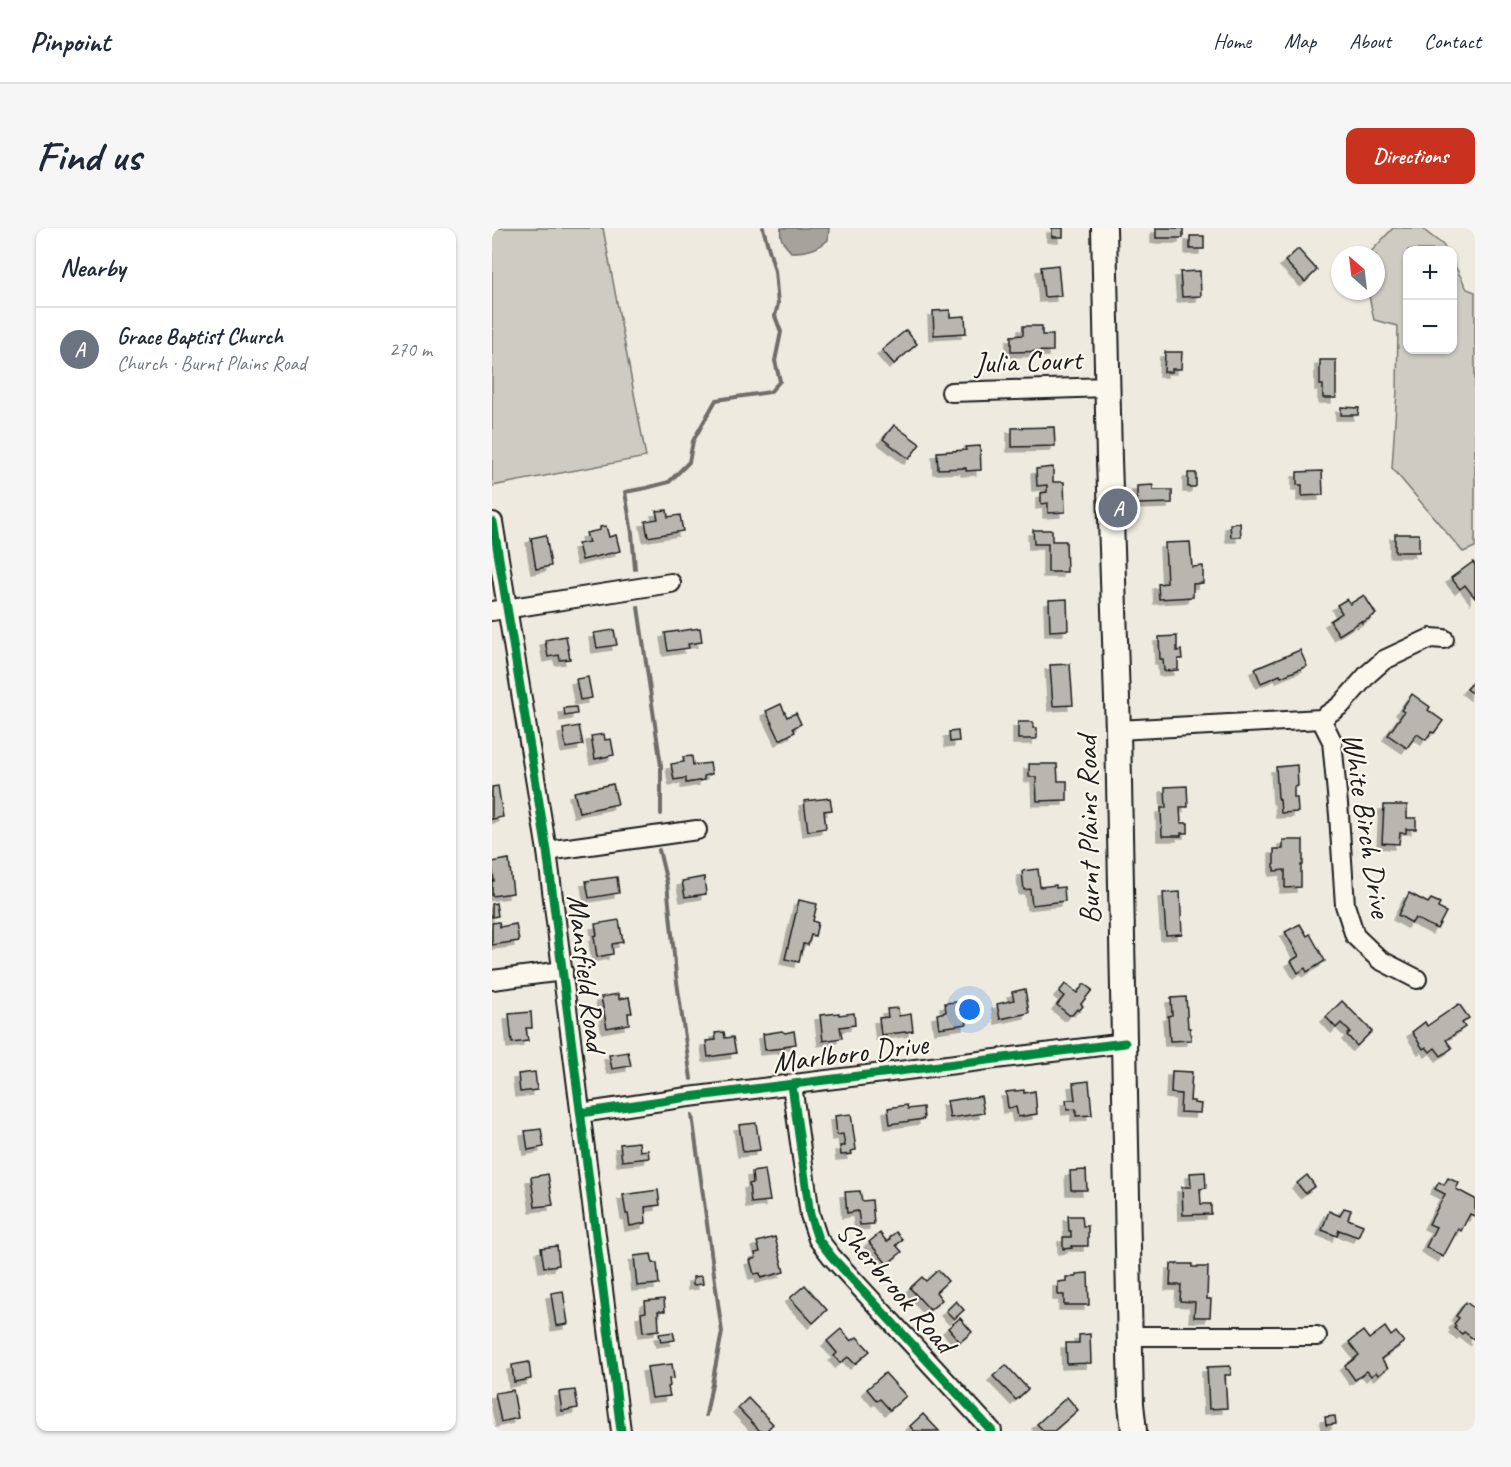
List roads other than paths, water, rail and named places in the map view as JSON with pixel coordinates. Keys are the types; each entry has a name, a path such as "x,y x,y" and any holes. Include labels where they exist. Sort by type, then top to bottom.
{"main road":[{"name":"Burnt Plains Road","path":"1104,228 1118,730 1131,1404 1134,1431"}],"street":[{"name":"Julia Court","path":"951,392 1107,387"},
{"name":"Mansfield Road","path":"493,522 500,610 547,851 621,1431"},
{"path":"500,610 671,583"},
{"path":"1118,730 1321,719 1341,705 1368,674 1384,660 1431,638 1444,639"},
{"name":"White Birch Drive","path":"1321,719 1332,741 1345,905 1355,936 1380,960 1418,979"},
{"path":"547,851 697,830"},
{"path":"492,980 563,971"},
{"name":"Marlboro Drive","path":"581,1113 681,1098 1125,1043"},
{"name":"Sherbrook Road","path":"792,1084 810,1215 818,1239 992,1431"},
{"path":"1130,1336 1317,1336"}],"waterway":[{"path":"635,569 625,492 669,482 689,462 693,441 716,400 770,392 780,381 775,361 781,332 775,316 778,304 775,271 763,228"},
{"path":"638,607 661,766 661,814"},
{"path":"659,850 667,883 676,975 691,1079"},
{"path":"692,1115 722,1332 706,1415"}],"place":[{"name":"Grace Baptist Church","path":"1118,508"}]}
